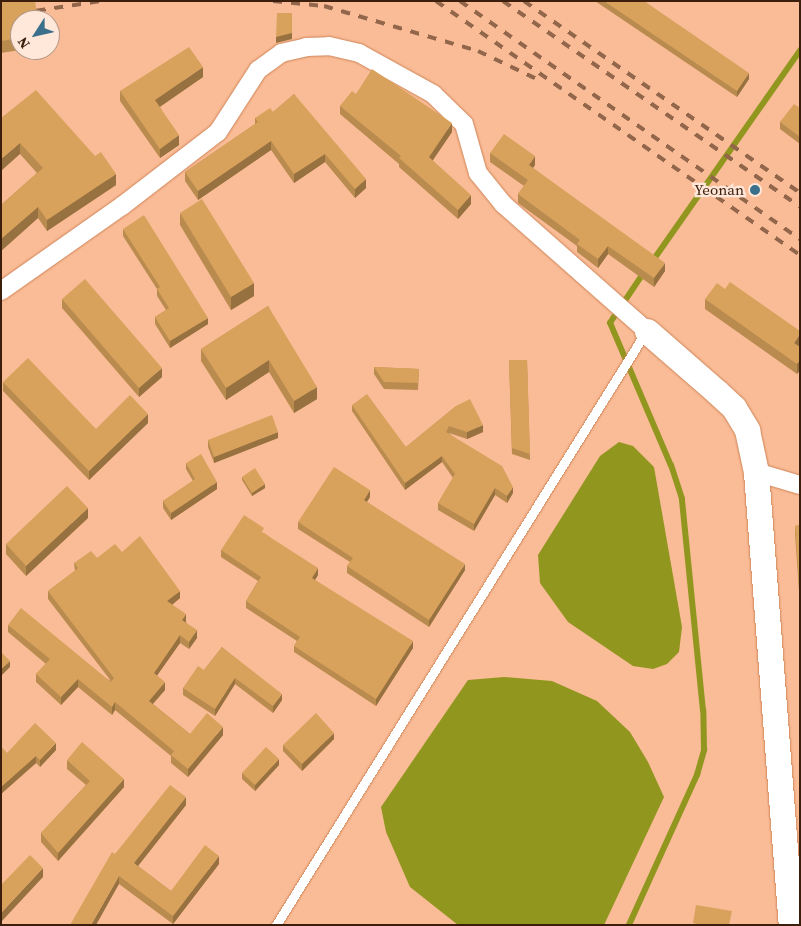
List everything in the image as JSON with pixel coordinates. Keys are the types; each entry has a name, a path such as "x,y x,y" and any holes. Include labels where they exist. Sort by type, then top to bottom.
{"main road":[{"path":"647,330 734,408 747,430 756,472 791,925"}],"street":[{"path":"1,291 122,206 218,132 258,70 281,53 306,47 329,46 359,53 433,94 464,124 478,173 504,204 647,330"},
{"path":"756,472 800,485"}],"lane":[{"path":"276,925 647,330"}],"shaded area":[{"path":"619,442 633,446 654,467 682,627 679,652 667,664 653,669 633,666 568,622 540,583 538,555 600,456"},
{"path":"504,677 552,681 597,701 630,732 648,762 664,797 604,925 458,925 410,887 386,832 381,807 468,680"}],"building":[{"path":"1,1 35,1 36,10 10,10 10,40 1,41"},
{"path":"604,1 644,1 749,73 737,91"},
{"path":"277,13 292,13 292,33 276,37"},
{"path":"189,47 203,67 155,100 179,135 160,149 120,91"},
{"path":"372,69 452,123 429,157 471,195 458,210 399,158 401,156 340,106 352,91 356,94"},
{"path":"36,90 95,156 101,152 116,174 47,220 38,207 1,239 1,205 43,168 20,143 1,159 1,118"},
{"path":"294,94 366,179 355,189 325,154 294,174 271,141 198,191 185,172 258,122 255,118 270,108 273,112"},
{"path":"794,104 800,108 800,137 780,122"},
{"path":"504,134 535,156 529,165 665,263 654,278 608,246 598,259 577,244 580,240 518,194 528,180 490,153"},
{"path":"202,199 254,283 231,297 180,213"},
{"path":"144,215 208,318 170,341 155,317 169,308 157,289 160,287 123,229"},
{"path":"85,279 162,368 139,388 62,299"},
{"path":"730,282 800,331 794,343 800,347 800,360 797,364 705,299 717,283 725,289"},
{"path":"268,306 317,387 294,401 269,360 226,388 201,349"},
{"path":"28,358 96,429 130,395 148,414 89,471 3,382"},
{"path":"509,360 527,360 530,454 512,448"},
{"path":"374,367 419,369 418,383 384,382"},
{"path":"367,394 406,447 456,406 470,399 483,425 467,432 449,426 446,432 502,466 513,487 507,496 495,488 474,524 438,503 455,474 442,456 405,483 352,405"},
{"path":"272,415 278,432 214,457 208,440"},
{"path":"201,454 217,482 171,513 163,501 195,479 186,463"},
{"path":"334,467 370,490 364,500 465,564 429,620 347,566 353,558 298,522"},
{"path":"255,468 265,484 252,493 242,477"},
{"path":"67,486 88,508 26,566 6,544"},
{"path":"244,515 264,528 262,532 318,568 312,578 413,641 376,699 294,646 300,637 246,601 261,577 221,550"},
{"path":"800,525 800,597 795,526"},
{"path":"140,536 180,591 167,601 186,614 182,620 197,630 189,642 180,635 154,673 165,682 149,701 190,734 207,713 223,727 188,769 171,755 174,751 115,702 112,707 78,679 61,697 36,674 50,659 8,625 21,608 111,682 114,678 48,591 78,568 74,563 91,551 97,558 115,544 122,552"},
{"path":"222,647 282,694 273,706 235,678 215,709 183,688 198,666 204,670"},
{"path":"1,652 10,661 1,669"},
{"path":"316,713 334,733 302,764 283,745"},
{"path":"35,723 56,743 40,760 36,756 1,787 1,747 7,753"},
{"path":"82,742 124,779 58,853 41,833 90,781 67,760"},
{"path":"266,747 279,759 255,785 242,773"},
{"path":"170,785 186,797 134,863 171,891 205,845 219,856 173,916 119,876 91,925 70,925 112,852 115,854"},
{"path":"30,855 43,868 1,913 1,885"},
{"path":"696,905 732,911 729,925 701,925 693,923"}],"waterway":[{"path":"652,262 800,51"},
{"path":"629,925 697,775 704,750 703,711 682,499 671,466 610,323 645,271"}],"railway":[{"path":"1,16 101,1"},
{"path":"273,1 324,6 478,51 541,81"},
{"path":"436,1 800,255"},
{"path":"460,1 800,239"},
{"path":"503,1 800,207"},
{"path":"524,1 800,193"}],"place":[{"name":"Yeonan","path":"755,190"}]}
